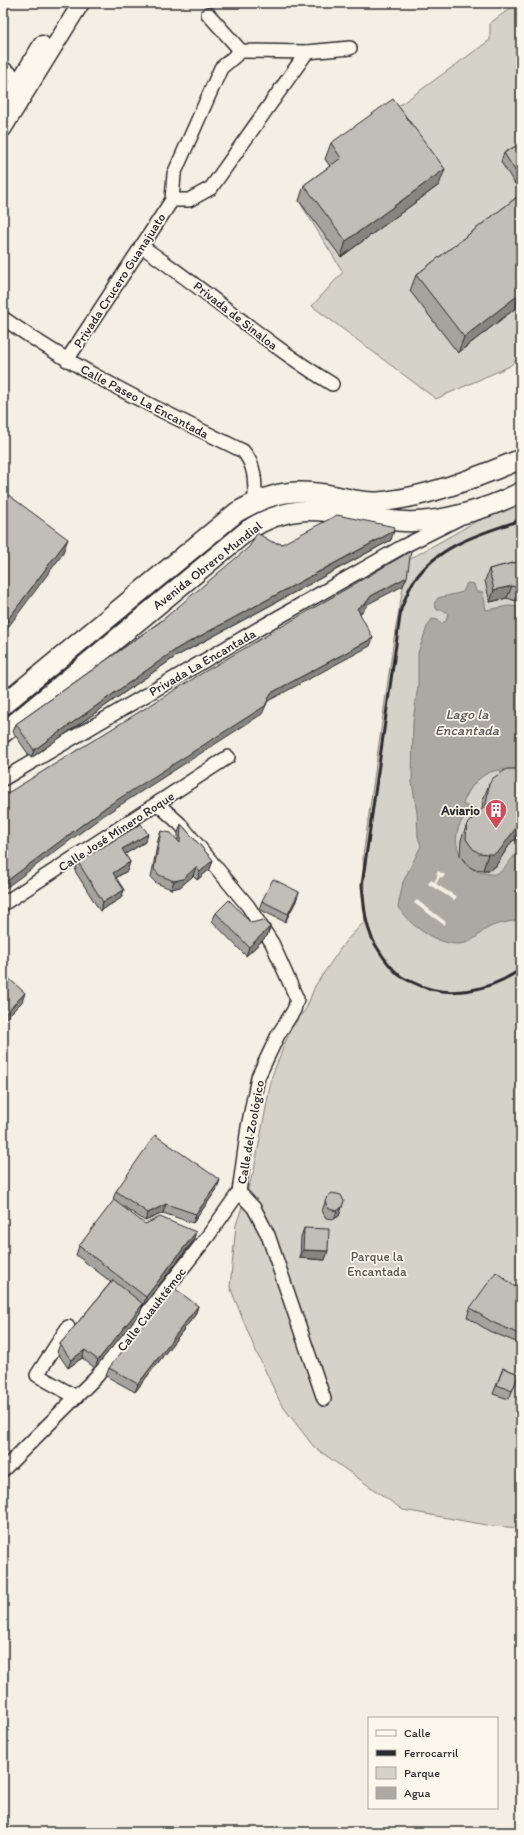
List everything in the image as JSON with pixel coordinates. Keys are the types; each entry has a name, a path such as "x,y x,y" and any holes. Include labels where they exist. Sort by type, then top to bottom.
{"main road":[{"name":"Avenida Obrero Mundial","path":"3,705 237,512 255,501 266,496 286,492 334,496 363,502 399,500 445,487 521,459"},
{"name":"Avenida Obrero Mundial","path":"3,733 236,540 264,520 294,511 311,509 398,522 432,519 464,513 521,492"}],"street":[{"path":"3,108 19,80 70,3"},
{"path":"3,129 81,3"},
{"path":"208,14 241,51"},
{"path":"307,52 211,188 189,200 172,200 174,174 221,68 241,51 307,52 350,48"},
{"path":"3,68 19,80"},
{"name":"Privada Crucero Guanajuato","path":"67,360 172,200"},
{"name":"Privada de Sinaloa","path":"141,246 186,276 296,362 332,384"},
{"name":"Calle Paseo La Encantada","path":"3,318 67,360 147,404 243,451 250,459 255,475 255,501"},
{"name":"Privada La Encantada","path":"3,779 117,711 402,547 456,521 464,513"},
{"path":"398,522 408,528 409,534 402,547"},
{"name":"Calle José Minero Roque","path":"3,904 228,757"},
{"name":"Calle del Zoológico","path":"158,804 180,824 248,906 272,943 297,999 294,1010 278,1034 258,1078 247,1134 239,1192 254,1208 268,1235 324,1399"},
{"name":"Calle Cuauhtémoc","path":"3,1470 97,1376 164,1292 239,1192"},
{"path":"68,1327 38,1375 76,1397"}],"green space":[{"path":"521,4 521,355 510,366 436,399 312,306 343,272 299,201 335,174 325,159 490,40 490,23 512,7"},
{"name":"Parque la Encantada","path":"521,503 521,1528 492,1526 403,1510 314,1447 281,1404 254,1347 230,1287 236,1225 254,1170 272,1076 291,1028 306,1009 315,986 345,942 365,921 363,856 394,638 408,560 475,522"}],"water":[{"name":"Lago la Encantada","path":"467,583 474,584 476,592 483,592 486,610 509,606 521,607 521,773 506,770 493,771 487,773 476,782 467,794 463,805 477,809 479,815 478,817 463,819 457,835 457,844 462,859 468,865 483,873 496,874 506,866 519,850 518,842 521,840 521,919 492,926 469,942 456,944 447,943 427,934 410,921 398,907 403,882 421,846 418,837 417,813 412,782 413,721 418,686 418,653 427,627 432,619 438,620 441,624 446,621 448,613 443,610 437,610 434,604 438,598 463,592"}],"pier":[{"path":"438,871 445,875 443,878 440,877 436,884 457,897 454,900 428,884 431,880 434,882 438,875 436,874"},
{"path":"417,900 446,922 444,925 414,903"}],"building":[{"path":"393,99 445,169 346,241 304,185 341,158 331,143"},
{"path":"521,143 521,174 518,175 504,153"},
{"path":"521,194 521,293 464,337 416,275"},
{"path":"3,491 68,539 3,626"},
{"path":"337,515 395,527 394,531 178,648 34,750 16,724 160,622 249,547 257,533 272,542 282,544"},
{"path":"411,551 407,577 371,596 365,604 357,608 373,638 271,693 265,706 106,807 3,884 3,796 204,672"},
{"path":"521,561 521,589 512,586 494,590 489,569"},
{"name":"Aviario","path":"507,769 521,769 521,824 518,825 500,850 494,854 479,853 473,849 466,839 467,824 486,805 489,784 493,778"},
{"path":"141,824 148,834 122,849 130,862 113,873 124,890 103,902 78,862"},
{"path":"181,824 213,860 200,872 196,867 183,879 174,881 159,875 154,869 161,831 171,833 180,843"},
{"path":"273,879 299,892 288,914 262,901"},
{"path":"229,900 251,923 263,920 270,927 249,947 216,913"},
{"path":"5,975 25,993 3,1016 3,978"},
{"path":"155,1135 220,1180 196,1214 166,1204 148,1213 116,1191"},
{"path":"332,1193 341,1195 344,1201 342,1207 337,1211 329,1209 325,1202 327,1197"},
{"path":"114,1200 145,1224 160,1217 196,1232 146,1297 79,1246"},
{"path":"304,1228 329,1229 328,1251 303,1250"},
{"path":"496,1272 514,1286 521,1289 521,1335 492,1322 470,1308"},
{"path":"113,1280 143,1304 98,1360 85,1350 71,1360 60,1344"},
{"path":"173,1287 198,1306 138,1384 109,1368"},
{"path":"503,1368 519,1374 512,1391 497,1385"}],"railway":[{"path":"521,520 491,530 448,549 435,558 424,569 408,591 401,609 362,885 366,918 370,934 390,966 403,978 425,988 454,992 482,988 509,977 521,969"}],"place":[{"name":"Aviario","path":"496,830"}]}
